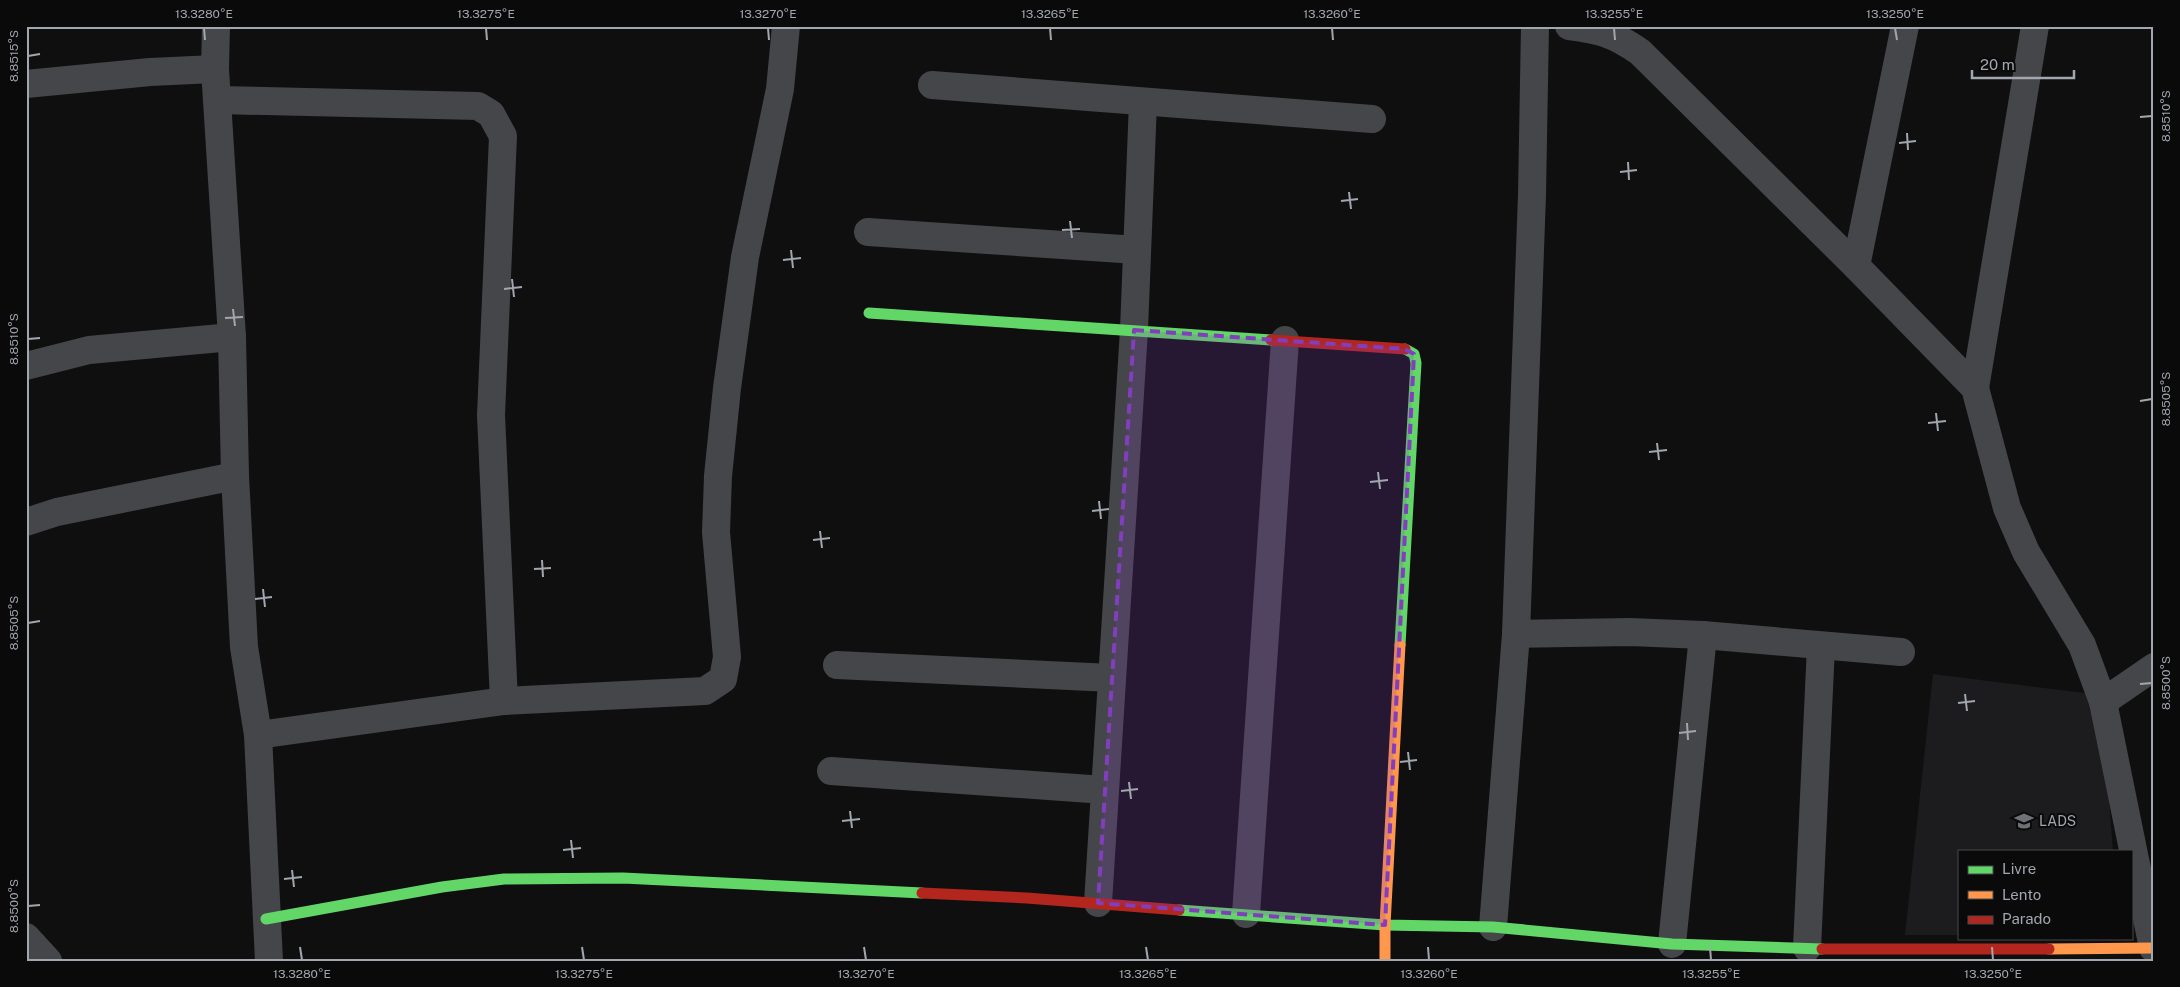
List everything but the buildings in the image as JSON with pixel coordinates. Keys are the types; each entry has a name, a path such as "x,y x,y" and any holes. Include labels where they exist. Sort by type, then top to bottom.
{"street":[{"path":"216,26 215,69 232,337 235,476 244,647 258,735 269,961"},
{"path":"258,735 504,701 705,692 723,680 727,657 716,532 720,457 727,388 745,257 780,90 786,26"},
{"path":"1493,927 1516,634 1532,195 1535,26"},
{"path":"1569,26 1599,30 1620,39 1640,52 1856,266 1975,388"},
{"path":"1856,266 1905,26"},
{"path":"266,918 442,887 504,879 624,878 1098,902 1385,925 1493,927 1672,944 1807,948 1871,955 2058,955 2153,948 2103,702 2082,645 2026,552 2007,508 1975,388 2035,26"},
{"path":"26,84 150,72 215,69"},
{"path":"932,85 1372,119"},
{"path":"218,100 478,106 491,114 503,136 491,415 504,701"},
{"path":"1098,902 1134,330 1143,102"},
{"path":"868,232 1137,250"},
{"path":"869,313 1286,340 1405,349 1414,354 1416,363 1384,961"},
{"path":"26,366 89,350 232,337"},
{"path":"1246,914 1286,340"},
{"path":"26,522 57,512 235,476"},
{"path":"1516,634 1630,632 1703,635 1901,652"},
{"path":"1672,944 1703,635"},
{"path":"1807,948 1821,646"},
{"path":"837,665 1112,678"},
{"path":"2103,702 2154,667"},
{"path":"831,771 1105,790"},
{"path":"26,937 48,961"}],"highlighted area":[{"path":"1134,330 1405,349 1414,354 1385,925 1098,903"}],"shaded area":[{"path":"1933,674 2101,695 2113,850 1958,850 1958,935 1905,935"}],"traffic: fast":[{"path":"869,313 1271,340"},
{"path":"1400,645 1416,363 1414,354 1405,349"},
{"path":"266,919 442,887 504,879 623,878 922,893"},
{"path":"1179,910 1385,925 1493,927 1672,944 1822,949"}],"traffic: slow":[{"path":"1385,961 1385,925 1400,645"},
{"path":"2049,949 2154,948"}],"traffic: jam":[{"path":"1271,340 1405,349"},
{"path":"922,893 1027,898 1179,910"},
{"path":"1822,949 2049,949"}],"place":[{"name":"LADS","path":"2024,821"}]}
